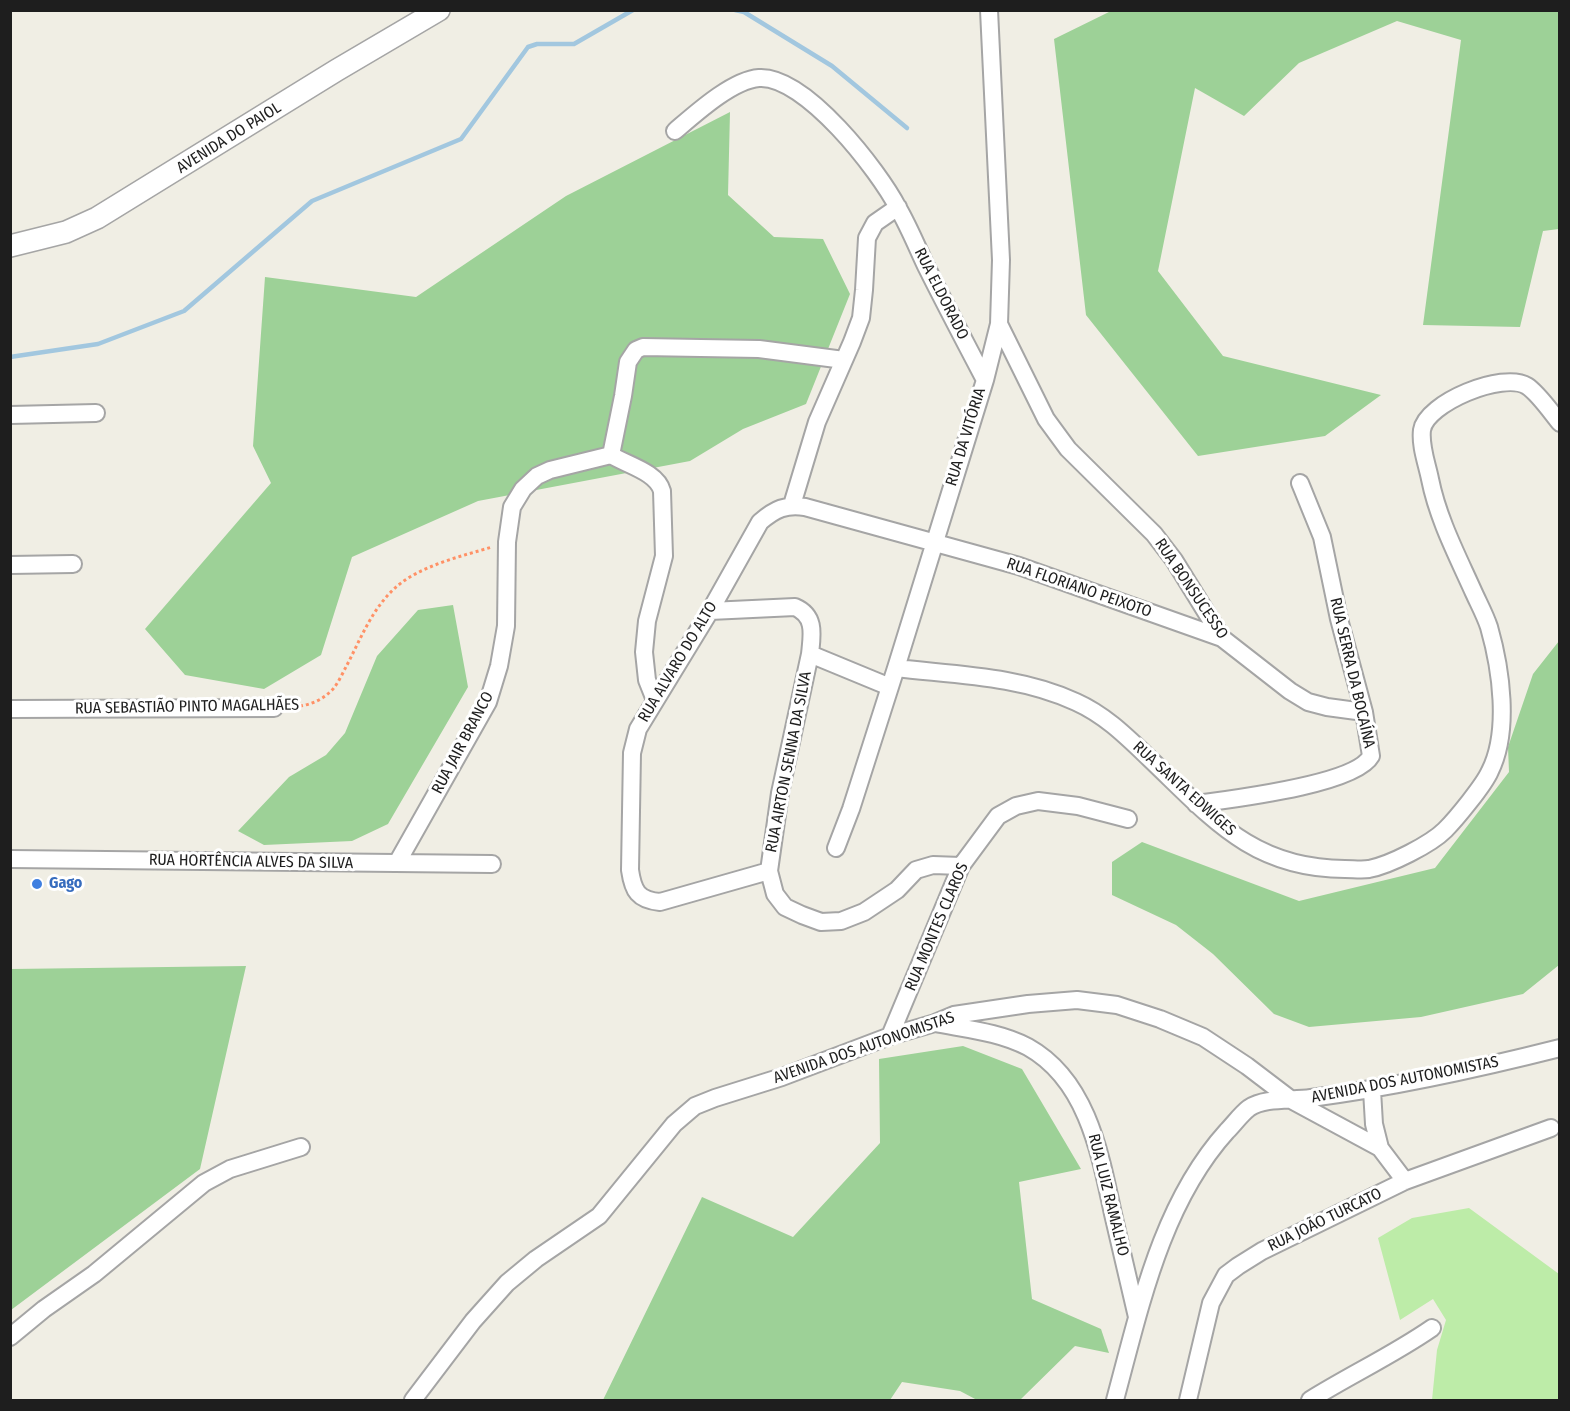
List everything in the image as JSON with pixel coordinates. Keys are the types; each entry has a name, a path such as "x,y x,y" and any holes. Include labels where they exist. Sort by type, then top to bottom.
{"street":[{"name":"AVENIDA DO PAIOL","path":"10,246 66,232 97,218 439,10"},
{"name":"RUA DA VITÓRIA","path":"836,848 851,809 896,668 999,324 1001,260 989,10"},
{"name":"RUA ELDORADO","path":"675,131 713,99 739,84 759,78 783,83 805,97 855,146 898,207 984,380"},
{"path":"898,207 875,223 867,238 861,318 817,422 792,505 934,542"},
{"name":"RUA BONSUCESSO","path":"999,324 1046,419 1068,449 1154,534 1174,560 1222,638 1290,691 1308,702 1364,712"},
{"path":"655,700 647,680 644,652 647,621 664,556 661,522 662,491 657,480 611,455 628,362 636,350 643,347 759,349 844,360"},
{"name":"RUA SANTA EDWIGES","path":"896,668 1037,687 1075,701 1103,717 1126,736 1220,826 1269,856 1325,869 1368,869 1406,855 1444,831 1490,772 1500,738 1503,707 1488,626 1436,506 1422,443 1422,429 1427,417 1437,408 1467,393 1492,385 1512,382 1526,386 1560,423"},
{"path":"10,415 96,413"},
{"name":"RUA JAIR BRANCO","path":"398,863 488,702 499,666 506,626 507,542 512,507 523,489 537,476 550,470 611,455"},
{"name":"RUA SERRA DA BOCAÍNA","path":"1196,804 1277,791 1339,777 1365,764 1371,756 1364,712 1339,619 1322,537 1300,483"},
{"name":"RUA ALVARO DO ALTO","path":"769,871 660,902 648,901 638,895 630,870 632,753 638,729 710,611 760,522 772,511 792,505"},
{"name":"RUA FLORIANO PEIXOTO","path":"934,542 1019,566 1222,638"},
{"path":"10,565 73,564"},
{"path":"710,611 795,607 803,610 812,627 810,654 890,687"},
{"name":"RUA AIRTON SENNA DA SILVA","path":"769,871 780,793 810,654"},
{"name":"RUA SEBASTIÃO PINTO MAGALHÃES","path":"10,709 274,708"},
{"name":"RUA MONTES CLAROS","path":"890,1036 961,866 998,816 1016,806 1038,801 1078,806 1128,819"},
{"name":"RUA HORTÊNCIA ALVES DA SILVA","path":"10,859 492,864"},
{"path":"769,871 775,894 785,907 821,922 841,921 864,912 897,890 916,870 933,865 961,866"},
{"name":"AVENIDA DOS AUTONOMISTAS","path":"412,1401 473,1321 507,1283 536,1259 600,1216 674,1124 695,1106 954,1015 1028,1004 1077,1000 1117,1005 1160,1019 1203,1037 1247,1066 1293,1101 1372,1090 1467,1071 1560,1048"},
{"name":"RUA LUIZ RAMALHO","path":"935,1023 1001,1036 1029,1048 1050,1064 1066,1081 1085,1113 1097,1142 1137,1317"},
{"path":"1372,1090 1374,1124 1380,1148 1405,1181"},
{"path":"1293,1101 1380,1148"},
{"name":"RUA LUIZ RAMALHO","path":"1115,1401 1137,1317 1183,1193 1217,1143 1249,1108 1263,1102 1293,1101"},
{"name":"RUA JOÃO TURCATO","path":"1188,1401 1211,1303 1226,1275 1262,1251 1405,1181 1551,1128"},
{"path":"10,1337 44,1309 94,1274 204,1183 230,1169 301,1147"},
{"path":"1310,1401 1345,1378 1396,1352 1432,1329"}],"path":[{"name":"RUA SEBASTIÃO PINTO MAGALHÃES","path":"274,708 304,707 335,688 377,607 397,586 416,574 456,558 507,542"}],"green space":[{"path":"1111,11 1559,11 1559,229 1543,231 1520,327 1423,325 1461,40 1397,21 1299,63 1244,116 1195,88 1158,271 1223,356 1381,395 1325,436 1198,456 1086,315 1054,39"},
{"path":"730,112 728,195 774,237 823,239 850,294 806,404 743,429 690,461 478,501 352,557 321,655 264,689 185,675 145,629 271,483 253,446 265,277 416,297 566,196"},
{"path":"453,605 468,687 388,824 352,841 264,845 238,831 289,777 326,755 345,733 377,656 418,610"},
{"path":"1559,641 1559,965 1523,994 1421,1017 1309,1027 1274,1014 1213,954 1176,925 1112,895 1112,862 1142,842 1299,901 1435,868 1509,772 1508,747 1533,674"},
{"path":"246,966 200,1169 11,1310 11,969"},
{"path":"963,1046 1022,1069 1081,1169 1019,1182 1032,1299 1101,1329 1109,1353 1075,1346 1020,1400 977,1400 960,1391 902,1382 890,1400 603,1400 702,1197 793,1237 880,1143 879,1059"},
{"path":"1469,1208 1559,1274 1559,1400 1432,1400 1437,1350 1446,1320 1433,1299 1400,1320 1378,1238 1412,1218"}],"waterway":[{"path":"10,357 98,344 184,311 312,201 461,139 528,47 537,44 574,44 633,10"},
{"path":"735,10 744,12 832,66 907,128"}],"place":[{"name":"Gago","path":"37,884"}]}
